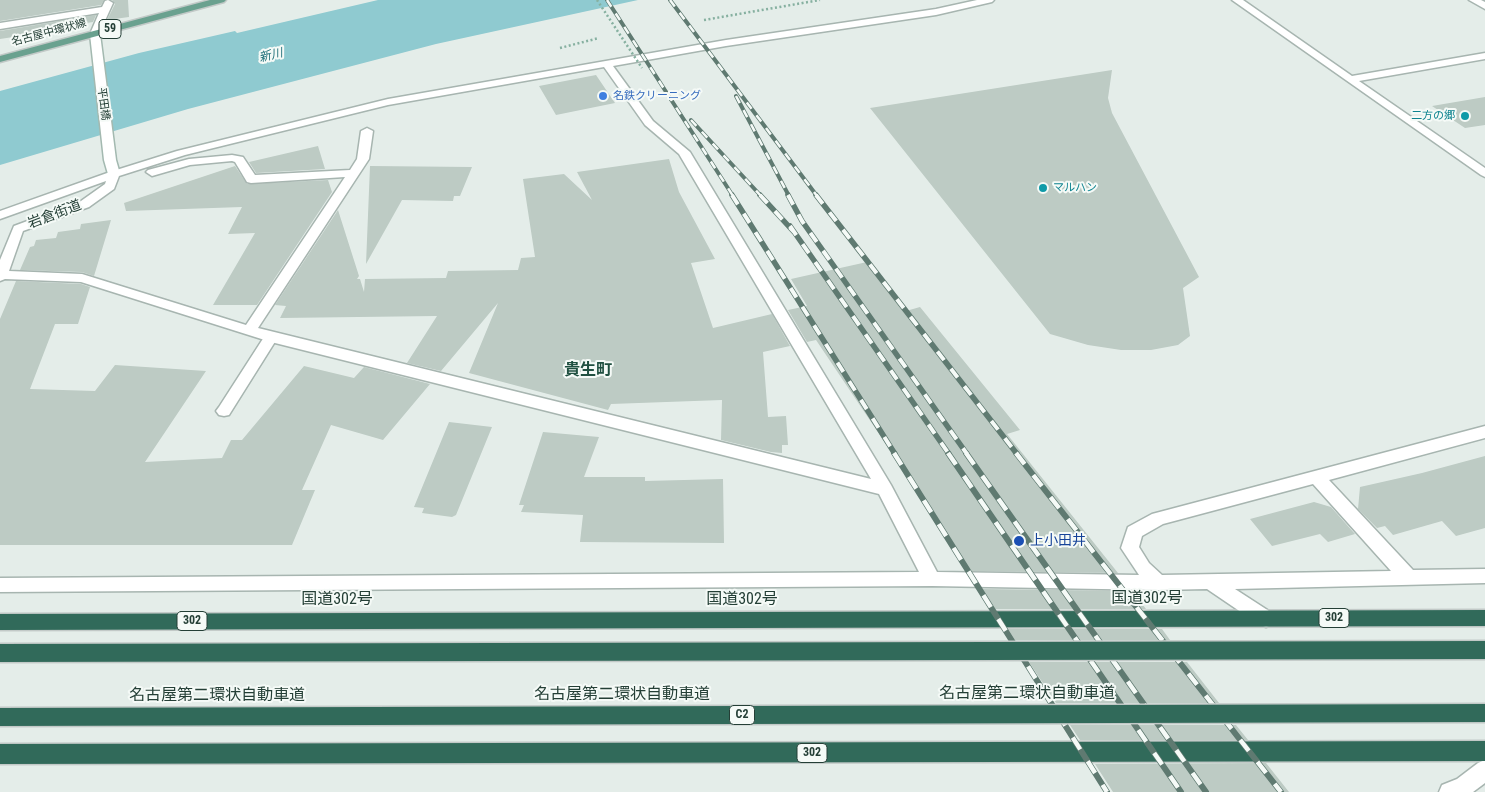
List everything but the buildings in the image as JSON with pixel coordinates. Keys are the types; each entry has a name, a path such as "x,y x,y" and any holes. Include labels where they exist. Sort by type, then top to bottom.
{"highway":[{"name":"国道302号","path":"0,622 1485,618"},
{"path":"0,653 1485,650"},
{"name":"名古屋第二環状自動車道","path":"0,717 1485,713"},
{"name":"302","path":"0,754 1485,752"}],"main road":[{"name":"名古屋中環状線","path":"0,59 221,0"}],"street":[{"path":"0,215 113,178 181,152 388,102 726,43 936,12 989,0"},
{"path":"1237,0 1485,173"},
{"path":"1474,0 1485,6"},
{"path":"94,34 108,5"},
{"path":"0,26 108,5"},
{"name":"平田橋","path":"94,34 113,178"},
{"path":"1350,79 1485,56"},
{"path":"607,64 649,123 684,152 884,489 932,579"},
{"path":"250,330 363,159 367,130"},
{"path":"113,178 189,162 232,158 239,159 251,179 354,173"},
{"name":"岩倉街道","path":"0,276 18,229 85,204 110,186 113,178"},
{"path":"0,276 82,278 271,337 884,489"},
{"path":"224,411 271,337"},
{"path":"1158,583 1142,568 1130,548 1134,532 1158,519 1485,432"},
{"path":"1317,477 1409,578"},
{"path":"0,584 932,579 1158,583 1485,576"},
{"path":"1210,582 1266,619"},
{"path":"1448,792 1464,786 1485,770"}],"path":[{"path":"597,0 642,68"},
{"path":"704,20 820,0"}],"water":[{"name":"新川","path":"378,0 638,0 436,44 188,109 0,165 0,91 139,53 235,31 237,33"}],"railway":[{"path":"607,0 733,196"},
{"path":"670,0 817,196"},
{"path":"736,96 789,196"},
{"path":"691,120 761,196"},
{"path":"732,195 895,454"},
{"path":"760,195 794,232"},
{"path":"788,195 802,221 967,454"},
{"path":"816,195 1017,454"},
{"path":"790,226 949,454"},
{"path":"894,453 1107,792"},
{"path":"948,453 1181,792"},
{"path":"966,453 1206,792"},
{"path":"1016,453 1281,792"}],"place":[{"name":"名鉄クリーニング","path":"603,96"},
{"name":"二方の郷","path":"1465,116"},
{"name":"マルハン","path":"1043,188"},
{"name":"上小田井","path":"1019,541"}],"district":[{"name":"貴生町","path":"588,371"}]}
